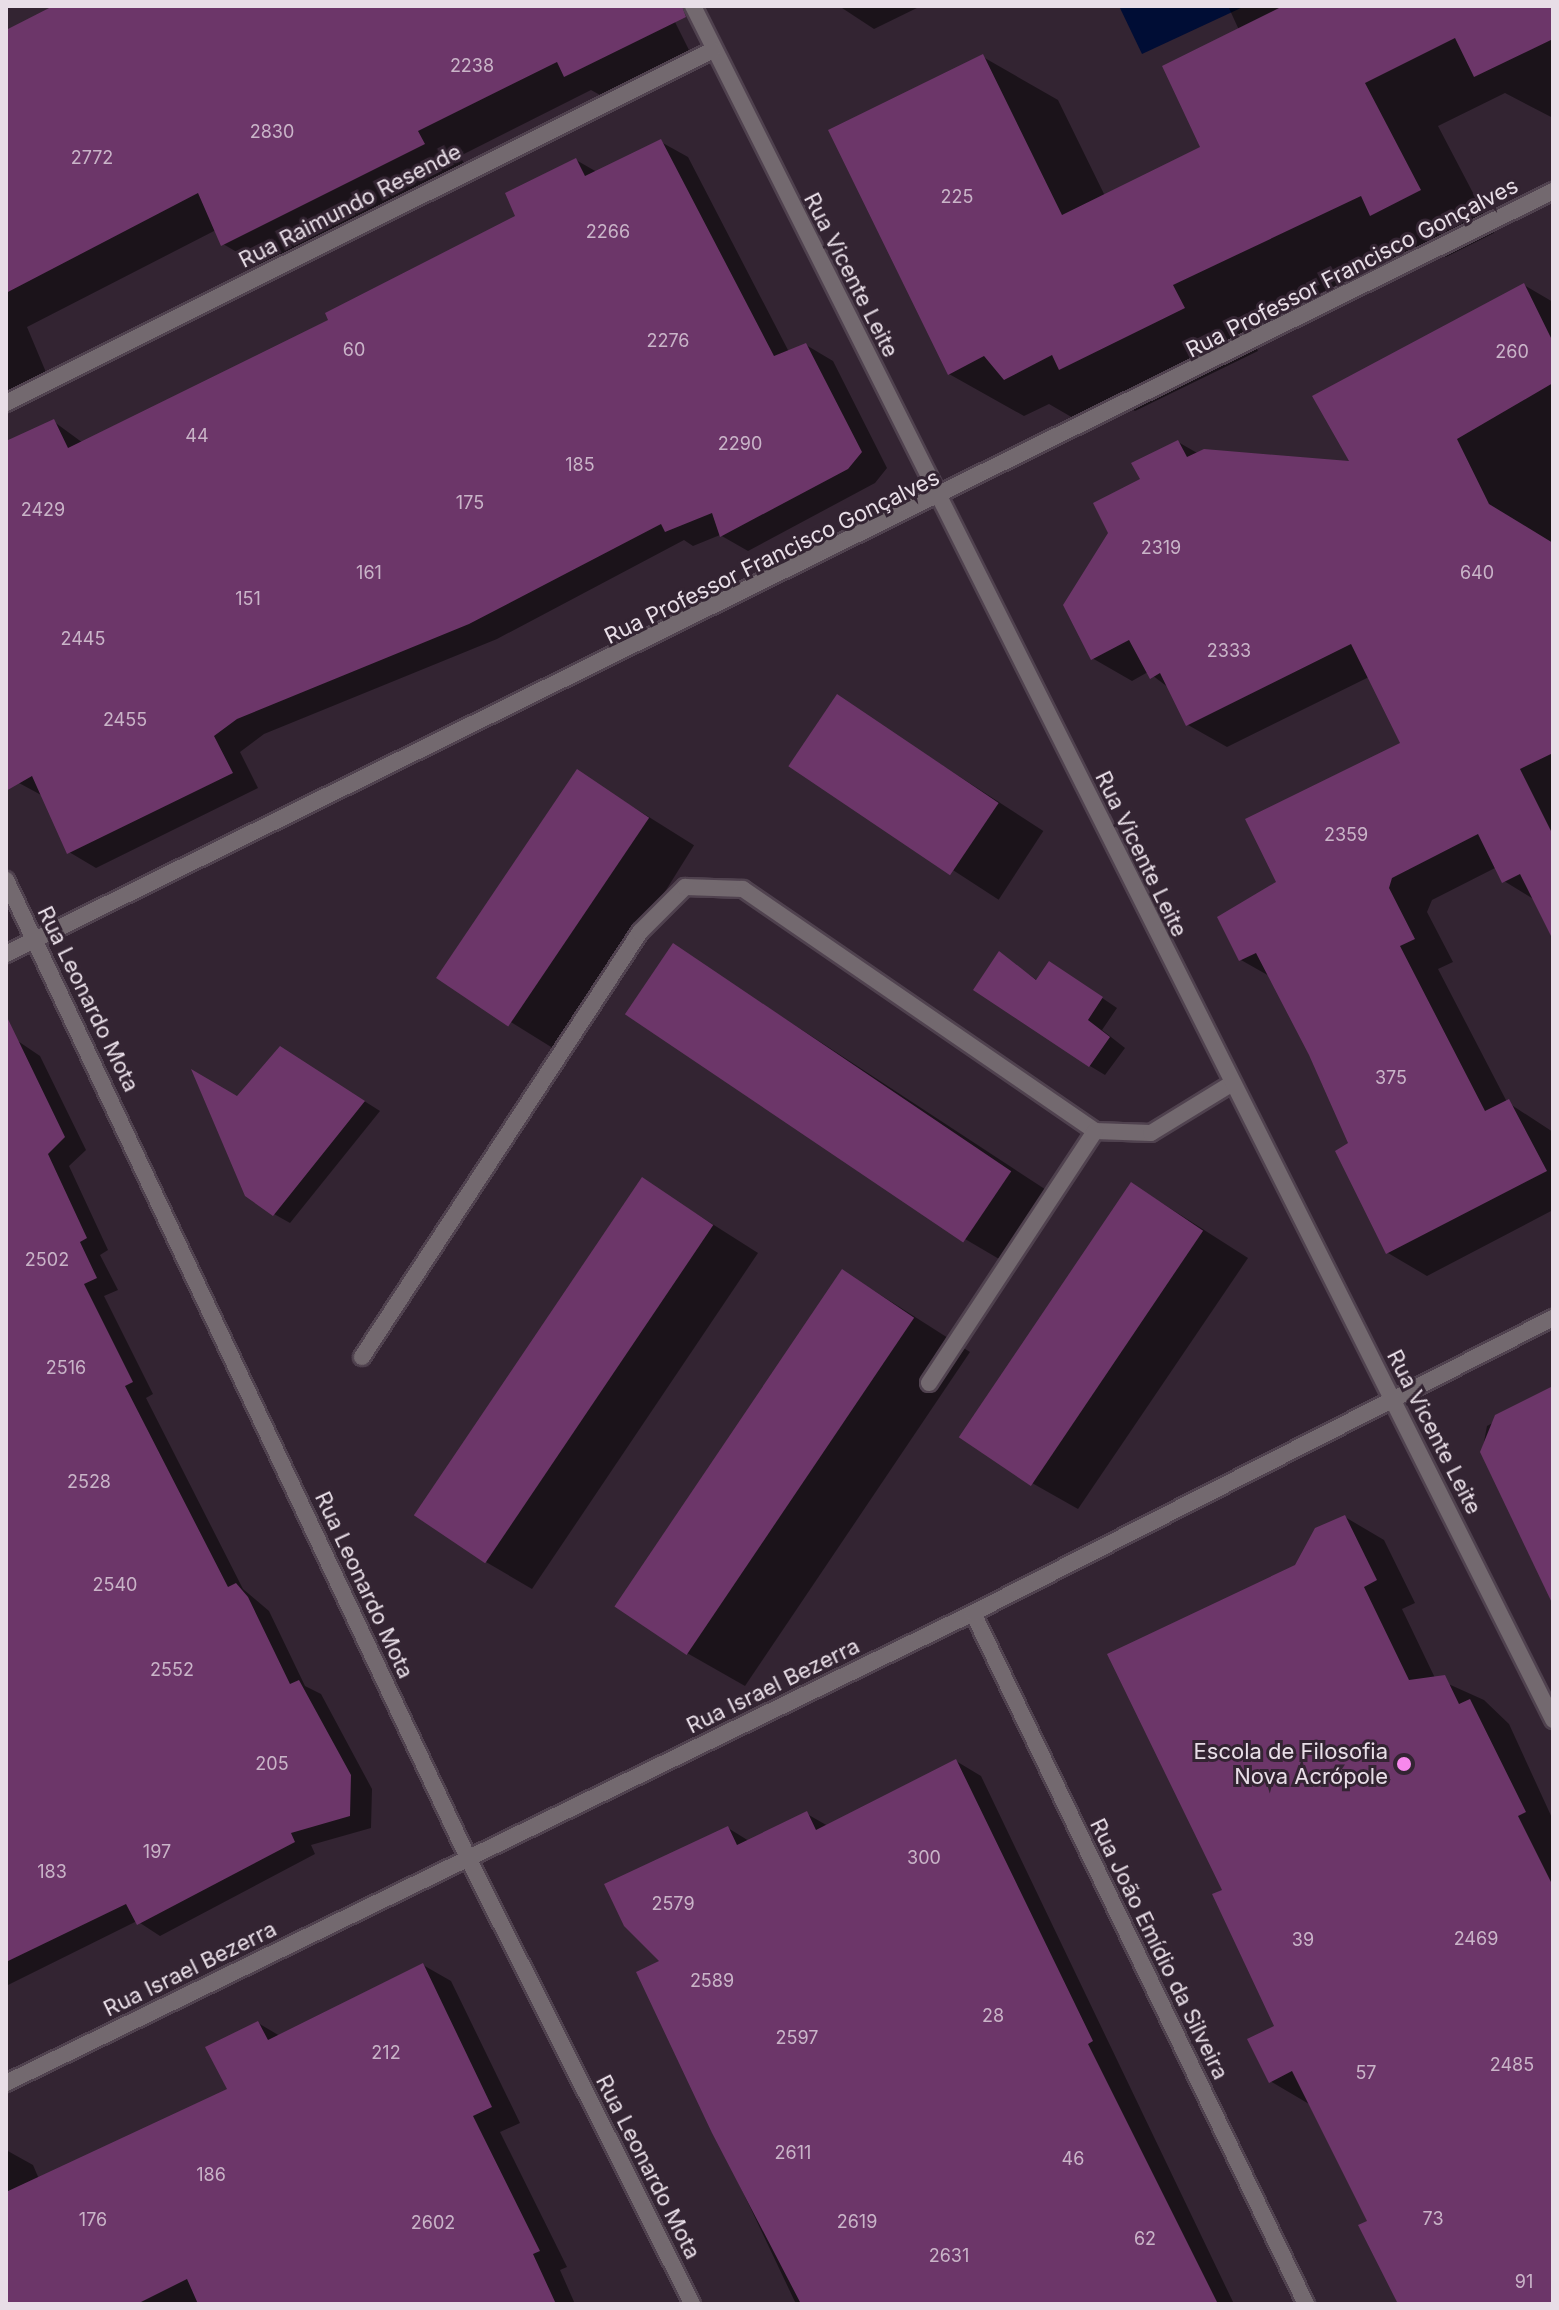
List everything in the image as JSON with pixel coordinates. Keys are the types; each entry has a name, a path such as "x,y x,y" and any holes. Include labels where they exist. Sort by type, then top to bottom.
{"street":[{"name":"Rua Vicente Leite","path":"693,6 1231,1084 1393,1398 1553,1720"},
{"name":"Rua Raimundo Resende","path":"6,403 713,50"},
{"name":"Rua Professor Francisco Gonçalves","path":"6,954 941,499 1553,191"},
{"name":"Rua Leonardo Mota","path":"6,880 468,1858 692,2304"},
{"path":"362,1357 640,932 685,887 743,889 1095,1131 1151,1133 1231,1084"},
{"path":"929,1383 1095,1131"},
{"name":"Rua Israel Bezerra","path":"6,2083 973,1613 1553,1318"},
{"name":"Rua João Emídio da Silveira","path":"973,1613 1306,2304"}],"water":[{"path":"1119,6 1243,6 1243,7 1142,54"}],"building":[{"path":"53,6 682,6 686,17 564,77 557,62 418,131 425,144 221,246 198,193 6,293 6,30"},
{"path":"1283,6 1553,6 1553,39 1474,77 1455,38 1365,83 1421,190 1370,216 1361,196 1173,285 1185,308 1059,370 1052,355 1004,380 984,356 948,375 828,130 983,54 1062,215 1200,147 1162,66"},
{"path":"661,139 774,356 806,343 862,452 848,469 720,537 712,513 665,532 661,524 469,624 237,719 214,736 233,773 67,854 32,776 6,791 6,441 54,419 68,448 328,320 325,313 515,216 505,193 576,158 585,176"},
{"path":"1524,283 1553,342 1553,383 1457,439 1489,504 1553,543 1553,753 1520,769 1553,835 1553,940 1520,874 1502,883 1478,834 1392,878 1389,888 1415,939 1400,946 1485,1111 1509,1099 1547,1171 1386,1254 1335,1151 1348,1143 1309,1055 1256,953 1239,961 1217,917 1276,882 1245,819 1400,743 1351,644 1186,726 1160,673 1150,679 1129,640 1091,660 1063,605 1108,533 1093,503 1140,479 1131,463 1178,440 1187,457 1204,449 1349,461 1312,396"},
{"path":"837,694 999,803 950,875 788,766"},
{"path":"577,769 649,818 508,1027 436,978"},
{"path":"673,943 1011,1171 963,1242 625,1014"},
{"path":"999,951 1036,980 1049,961 1103,997 1088,1020 1110,1037 1089,1067 973,990"},
{"path":"6,1015 65,1137 48,1154 87,1238 80,1242 97,1278 84,1284 133,1382 125,1386 228,1587 236,1583 248,1597 290,1684 299,1680 351,1775 350,1816 291,1833 295,1842 137,1925 126,1904 6,1962"},
{"path":"280,1046 365,1101 273,1216 245,1196 191,1069 237,1096"},
{"path":"642,1177 713,1225 485,1563 414,1515"},
{"path":"1131,1182 1203,1231 1031,1486 959,1437"},
{"path":"842,1269 914,1318 687,1655 614,1606"},
{"path":"1553,1386 1553,1605 1480,1452 1495,1415"},
{"path":"1345,1515 1377,1580 1364,1587 1409,1680 1445,1675 1459,1704 1470,1699 1526,1812 1518,1816 1553,1886 1553,2304 1398,2304 1358,2225 1367,2221 1292,2071 1269,2083 1247,2039 1274,2026 1212,1894 1222,1890 1107,1654 1295,1565 1315,1528"},
{"path":"956,1759 1093,2041 1088,2044 1218,2304 801,2304 712,2133 636,1972 659,1961 624,1926 604,1884 728,1826 737,1845 807,1811 816,1830"},
{"path":"423,1963 492,2107 473,2116 540,2251 533,2254 556,2304 198,2304 187,2279 137,2304 6,2304 6,2192 227,2089 205,2047 258,2021 268,2040"}],"place":[{"name":"Escola de Filosofia Nova Acrópole","path":"1404,1764"}]}
